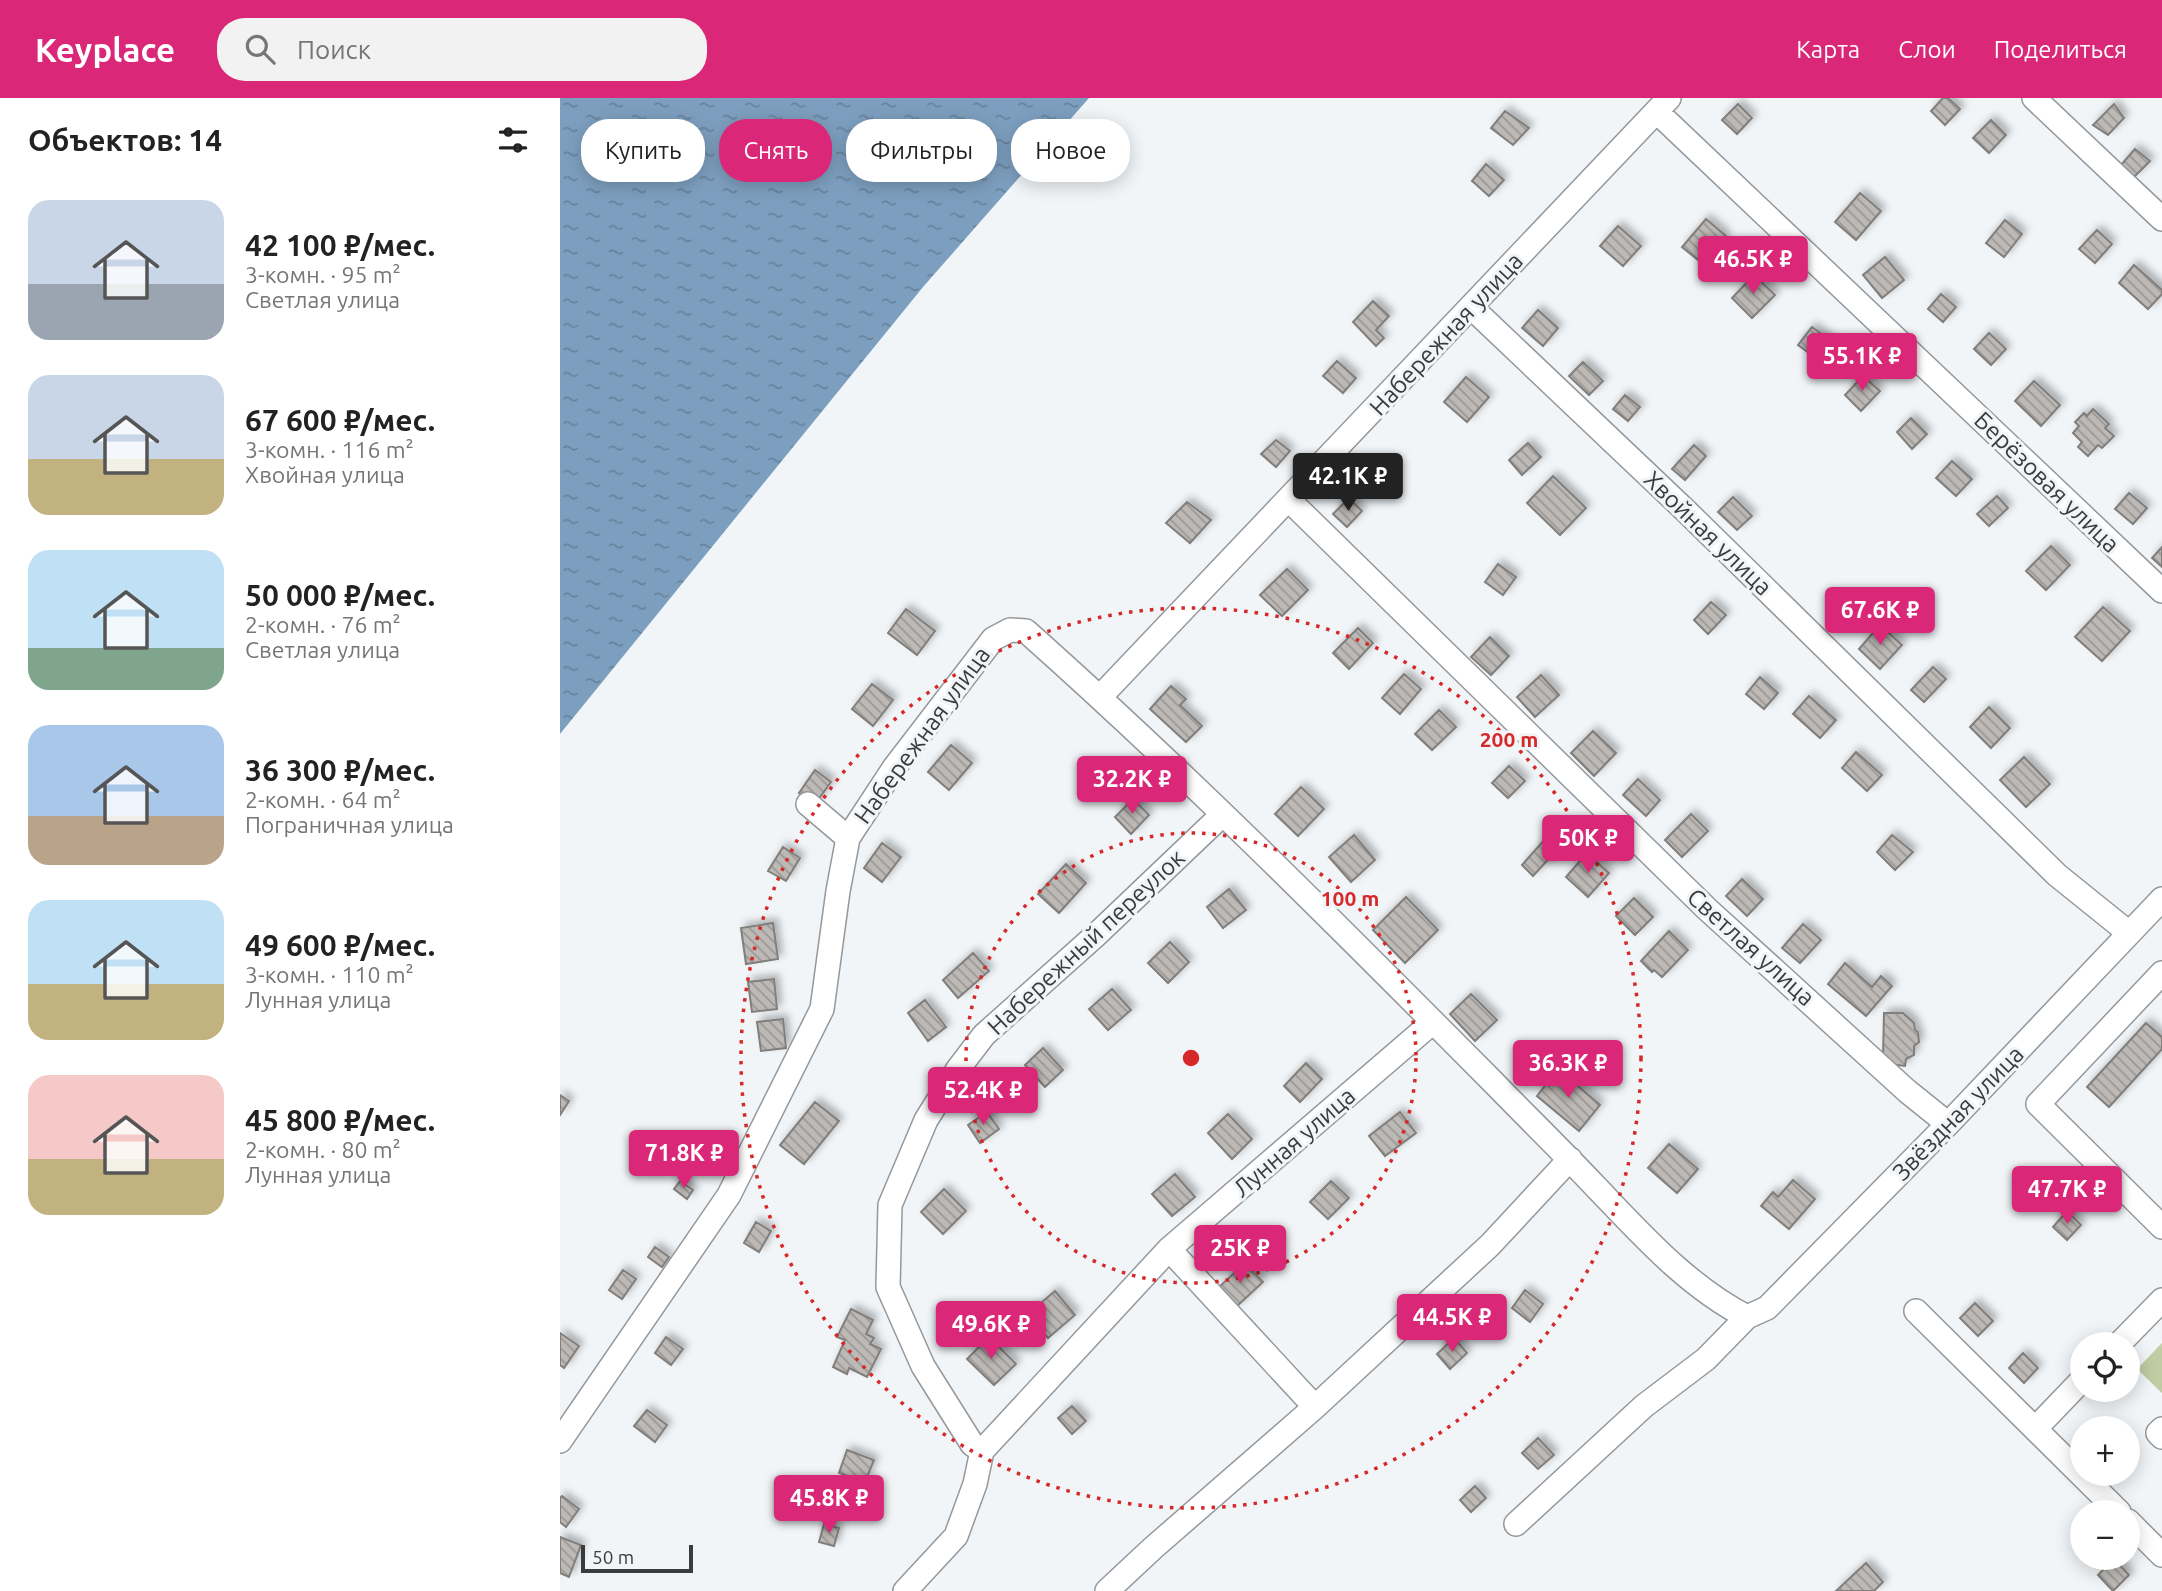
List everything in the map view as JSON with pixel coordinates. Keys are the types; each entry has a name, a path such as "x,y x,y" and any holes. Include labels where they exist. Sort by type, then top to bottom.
{"street":[{"path":"2034,98 2162,219"},
{"name":"Набережная улица","path":"560,1441 729,1195 822,1009 848,838 894,768 993,639 1010,630 1026,631 1100,697 1663,105"},
{"name":"Берёзовая улица","path":"1663,105 2162,591"},
{"name":"Хвойная улица","path":"1471,307 1686,511 2057,875 2129,933"},
{"name":"Светлая улица","path":"1289,500 1707,909 1907,1091 1948,1124"},
{"path":"1100,697 1187,778 1433,1022 1662,1256 1730,1308 1747,1317"},
{"path":"808,804 848,838"},
{"name":"Набережный переулок","path":"982,1451 972,1444 923,1366 888,1287 890,1205 926,1120 958,1069 984,1035 1096,935 1222,815"},
{"name":"Звёздная улица","path":"1516,1524 1644,1406 1706,1360 1747,1317 1767,1308 1948,1124 2162,899"},
{"path":"2162,973 2038,1104 2162,1227"},
{"name":"Лунная улица","path":"982,1451 1169,1249 1433,1022"},
{"path":"1107,1591 1315,1407 1490,1245 1570,1159"},
{"path":"1169,1249 1315,1407"},
{"path":"2131,1332 2162,1300"},
{"path":"1916,1311 2107,1500"},
{"path":"2035,1429 2070,1393"},
{"path":"2162,1429 2158,1433 2162,1437"},
{"path":"905,1591 956,1536 975,1484 982,1451"},
{"path":"2140,1533 2162,1555"}],"green space":[{"path":"2162,1343 2162,1393 2140,1372 2140,1366"}],"water":[{"path":"560,98 1089,98 1071,119 1011,119 1011,182 1015,182 923,287 560,734"}],"building":[{"path":"1943,98 1948,98 1960,109 1945,125 1931,111"},
{"path":"1738,104 1752,118 1737,134 1722,120"},
{"path":"2114,104 2124,118 2108,135 2093,125"},
{"path":"1505,111 1529,128 1513,145 1491,128"},
{"path":"1991,120 2006,135 1989,153 1973,138"},
{"path":"2135,149 2150,161 2134,177 2121,165"},
{"path":"1486,164 1504,180 1489,196 1472,181"},
{"path":"1860,193 1881,211 1856,240 1835,222"},
{"path":"1706,219 1726,236 1703,264 1682,247"},
{"path":"2005,220 2022,234 2004,257 1986,243"},
{"path":"1618,226 1641,246 1623,266 1600,246"},
{"path":"2097,230 2112,244 2095,263 2079,249"},
{"path":"1885,257 1904,280 1882,298 1863,275"},
{"path":"2134,265 2162,290 2162,294 2148,309 2119,283"},
{"path":"1754,275 1775,295 1752,318 1732,298"},
{"path":"1941,294 1956,307 1943,322 1928,309"},
{"path":"1373,301 1389,316 1376,330 1384,338 1376,346 1353,322"},
{"path":"1538,310 1558,328 1543,346 1522,328"},
{"path":"1812,327 1830,340 1816,358 1798,345"},
{"path":"1989,333 2006,349 1991,365 1974,349"},
{"path":"1337,361 1356,378 1343,393 1323,376"},
{"path":"1583,362 1603,381 1589,395 1569,376"},
{"path":"1863,376 1880,391 1861,411 1845,395"},
{"path":"1466,377 1489,397 1467,422 1444,402"},
{"path":"2034,381 2060,405 2041,426 2015,401"},
{"path":"1625,395 1640,407 1628,421 1613,409"},
{"path":"2093,409 2109,424 2105,428 2114,436 2102,448 2098,445 2088,456 2078,447 2082,442 2073,433 2079,426 2075,422 2084,413 2087,416"},
{"path":"1911,418 1927,434 1912,449 1897,432"},
{"path":"1276,440 1290,451 1276,467 1261,454"},
{"path":"1528,443 1541,457 1522,475 1509,460"},
{"path":"1694,445 1706,456 1685,480 1672,469"},
{"path":"1952,461 1972,479 1956,496 1936,478"},
{"path":"1553,476 1586,508 1560,535 1527,503"},
{"path":"2129,493 2147,508 2133,524 2115,509"},
{"path":"1997,496 2008,508 1989,526 1977,514"},
{"path":"1733,497 1752,516 1737,530 1718,512"},
{"path":"1349,498 1362,511 1347,527 1333,514"},
{"path":"1187,502 1211,520 1190,543 1166,523"},
{"path":"2051,546 2070,565 2046,590 2026,571"},
{"path":"2162,547 2162,567 2152,558"},
{"path":"1498,564 1516,577 1503,595 1485,582"},
{"path":"1287,569 1308,590 1282,616 1260,595"},
{"path":"1711,602 1726,615 1708,634 1694,620"},
{"path":"2103,607 2130,631 2102,661 2075,637"},
{"path":"906,609 935,631 917,655 888,633"},
{"path":"1880,625 1902,645 1880,669 1859,649"},
{"path":"1358,628 1373,643 1349,669 1333,653"},
{"path":"1490,637 1509,656 1491,675 1471,657"},
{"path":"1933,667 1946,679 1924,702 1911,690"},
{"path":"1404,674 1421,689 1400,714 1382,698"},
{"path":"1541,675 1559,695 1535,717 1517,697"},
{"path":"1760,677 1778,693 1764,709 1746,694"},
{"path":"872,684 893,700 873,726 852,709"},
{"path":"1171,686 1186,699 1180,705 1202,726 1186,742 1150,709"},
{"path":"1809,696 1836,720 1820,738 1793,714"},
{"path":"1989,707 2010,728 1991,748 1970,727"},
{"path":"1439,710 1456,727 1432,750 1415,734"},
{"path":"1593,731 1616,753 1594,776 1571,753"},
{"path":"951,745 972,763 949,790 928,772"},
{"path":"1856,752 1882,775 1867,791 1842,768"},
{"path":"2024,757 2050,784 2026,807 2000,780"},
{"path":"1509,766 1525,781 1508,798 1492,783"},
{"path":"815,770 831,782 815,804 799,793"},
{"path":"1638,779 1660,800 1646,816 1623,795"},
{"path":"1301,787 1324,809 1298,836 1275,814"},
{"path":"1133,799 1149,815 1131,834 1115,817"},
{"path":"1691,814 1708,831 1682,857 1665,840"},
{"path":"1554,829 1566,840 1533,876 1522,865"},
{"path":"1354,835 1375,860 1351,882 1329,857"},
{"path":"1892,835 1913,852 1895,870 1877,852"},
{"path":"882,843 901,857 882,882 864,868"},
{"path":"783,847 800,858 786,881 768,871"},
{"path":"1587,853 1609,873 1588,897 1566,877"},
{"path":"1066,864 1086,883 1059,913 1038,894"},
{"path":"1742,879 1763,899 1747,916 1726,896"},
{"path":"1229,889 1246,910 1223,928 1207,907"},
{"path":"1406,897 1438,930 1405,963 1373,930"},
{"path":"1634,898 1653,917 1635,935 1616,916"},
{"path":"773,923 778,959 746,964 741,928"},
{"path":"1803,924 1821,940 1800,963 1782,948"},
{"path":"1669,931 1688,950 1662,977 1641,961"},
{"path":"1170,942 1189,962 1168,983 1148,963"},
{"path":"973,953 989,971 958,998 943,980"},
{"path":"1845,963 1872,987 1881,976 1892,986 1866,1016 1828,984"},
{"path":"774,979 777,1009 752,1012 748,982"},
{"path":"1112,989 1131,1010 1108,1030 1089,1009"},
{"path":"1471,994 1497,1020 1475,1041 1450,1014"},
{"path":"925,1000 946,1027 928,1041 908,1013"},
{"path":"1884,1013 1903,1013 1914,1023 1918,1032 1919,1042 1914,1046 1914,1055 1906,1059 1905,1066 1888,1064 1883,1058"},
{"path":"783,1019 786,1048 761,1051 757,1022"},
{"path":"2146,1023 2162,1037 2162,1049 2109,1107 2087,1087"},
{"path":"1043,1048 1063,1070 1045,1087 1025,1065"},
{"path":"1306,1063 1322,1079 1300,1102 1284,1086"},
{"path":"1558,1069 1600,1105 1579,1131 1537,1096"},
{"path":"560,1095 569,1101 560,1115"},
{"path":"815,1102 839,1121 804,1164 780,1145"},
{"path":"987,1112 999,1129 980,1143 968,1125"},
{"path":"1400,1112 1416,1133 1385,1156 1369,1136"},
{"path":"1228,1114 1252,1139 1232,1159 1208,1133"},
{"path":"1669,1144 1698,1169 1677,1193 1648,1168"},
{"path":"1175,1174 1195,1197 1172,1216 1152,1194"},
{"path":"1793,1180 1815,1199 1789,1229 1761,1206 1773,1192 1778,1197"},
{"path":"680,1181 693,1190 687,1199 674,1189"},
{"path":"1331,1181 1349,1198 1328,1219 1310,1202"},
{"path":"944,1189 966,1211 943,1234 921,1212"},
{"path":"2067,1211 2081,1225 2067,1240 2053,1227"},
{"path":"756,1222 771,1231 759,1252 744,1243"},
{"path":"655,1247 669,1257 662,1267 648,1257"},
{"path":"1245,1263 1263,1282 1236,1307 1218,1288"},
{"path":"623,1270 636,1279 622,1299 609,1290"},
{"path":"1525,1290 1543,1304 1530,1322 1512,1308"},
{"path":"1055,1291 1075,1315 1048,1338 1028,1314"},
{"path":"1975,1303 1993,1321 1978,1336 1960,1318"},
{"path":"851,1309 873,1320 866,1334 874,1338 870,1344 881,1349 867,1377 849,1368 847,1374 833,1367 845,1340 837,1337"},
{"path":"560,1333 579,1346 564,1368 560,1365"},
{"path":"666,1337 683,1349 671,1365 655,1353"},
{"path":"989,1337 1016,1364 994,1385 967,1359"},
{"path":"1454,1338 1467,1353 1450,1369 1437,1354"},
{"path":"2023,1353 2038,1368 2024,1383 2009,1368"},
{"path":"1072,1406 1086,1421 1072,1434 1058,1418"},
{"path":"647,1410 667,1425 655,1442 634,1426"},
{"path":"1538,1438 1554,1455 1538,1469 1522,1453"},
{"path":"847,1450 874,1460 865,1482 839,1473"},
{"path":"1475,1486 1486,1498 1471,1512 1460,1500"},
{"path":"562,1496 579,1509 566,1527 560,1522"},
{"path":"824,1524 839,1528 834,1546 819,1542"},
{"path":"560,1537 581,1545 569,1577 560,1573"},
{"path":"1866,1563 1883,1582 1874,1591 1836,1591"},
{"path":"2103,1570 2124,1570 2129,1575 2113,1591 2098,1575"}]}
